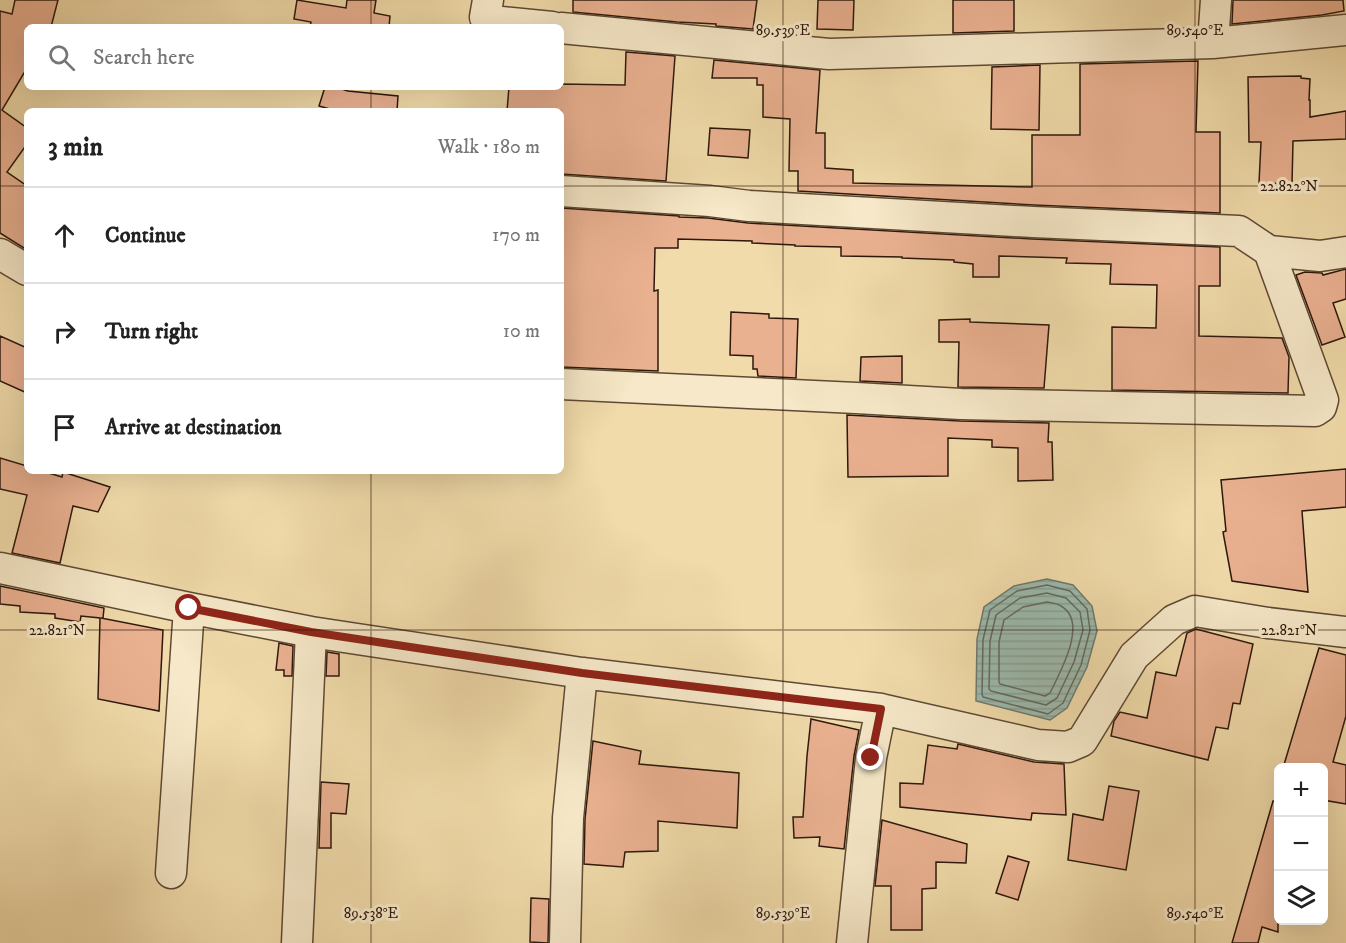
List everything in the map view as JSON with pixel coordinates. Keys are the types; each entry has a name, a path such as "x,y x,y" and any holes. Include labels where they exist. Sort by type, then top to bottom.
{"street":[{"path":"488,0 485,17 491,21 522,24"},
{"path":"1213,43 1216,0"},
{"path":"564,28 829,54 1213,43 1346,30"},
{"path":"564,191 772,207 1239,231 1269,251 1320,256 1346,252"},
{"path":"564,384 961,404 1315,411 1321,407 1323,400 1269,251"},
{"path":"0,254 24,268"},
{"path":"0,568 311,632 582,673 881,709 1038,745 1068,747 1082,741 1134,656 1174,620 1196,611 1268,623 1346,632"},
{"path":"171,873 189,608"},
{"path":"297,943 311,632"},
{"path":"565,943 568,818 582,673"},
{"path":"852,943 871,758 881,709"}],"water":[{"path":"1047,579 1073,585 1092,606 1097,631 1087,667 1067,708 1050,720 976,701 977,639 984,607 1014,586"}],"building":[{"path":"15,0 58,0 52,24 24,24 24,73 2,110 24,126 24,148 7,172 24,184 24,248 0,233 0,11 12,14"},
{"path":"297,0 346,8 347,0 376,0 374,13 390,16 389,24 311,24 311,22 294,19"},
{"path":"573,0 757,0 753,29 573,12"},
{"path":"818,0 854,0 853,30 817,29"},
{"path":"953,0 1014,0 1014,31 953,33"},
{"path":"1233,0 1343,0 1344,11 1232,24"},
{"path":"626,52 675,56 666,181 564,174 564,108 507,108 509,90 564,90 564,84 625,85"},
{"path":"714,60 820,70 816,133 825,133 825,168 853,170 853,183 1032,187 1032,135 1080,135 1080,64 1198,61 1196,132 1220,132 1220,213 798,191 798,171 789,171 790,119 763,117 763,85 757,85 757,78 712,78"},
{"path":"1040,65 1039,130 991,129 992,67"},
{"path":"1301,76 1301,78 1310,79 1310,117 1346,111 1346,139 1293,141 1292,184 1259,183 1261,142 1249,142 1248,77"},
{"path":"324,90 398,96 397,108 326,108 319,106"},
{"path":"710,128 750,130 748,158 708,155"},
{"path":"564,208 748,223 1220,247 1220,286 1199,286 1199,336 1282,338 1289,357 1288,393 1112,390 1112,327 1156,328 1157,285 1110,284 1111,264 1066,263 1067,258 999,256 999,277 973,277 973,264 954,262 954,260 841,256 841,247 678,239 678,248 655,248 654,291 658,290 658,371 564,367"},
{"path":"1346,269 1346,299 1333,303 1345,337 1322,345 1296,275 1305,272 1322,273 1323,275"},
{"path":"731,312 769,314 769,318 798,319 796,378 758,376 757,369 753,369 753,356 730,355"},
{"path":"970,319 970,322 1049,325 1044,388 958,387 959,342 939,342 939,320"},
{"path":"0,336 24,347 24,392 0,381"},
{"path":"902,356 902,383 860,381 861,357"},
{"path":"847,415 1049,423 1048,442 1052,442 1053,480 1018,481 1018,448 992,447 992,440 948,438 948,476 848,477"},
{"path":"0,458 24,465 24,474 52,474 62,477 63,474 69,474 110,487 98,512 73,506 60,563 12,553 27,495 0,489"},
{"path":"1346,469 1346,507 1302,511 1308,592 1232,581 1223,532 1226,531 1221,480"},
{"path":"0,586 104,608 103,618 101,618 163,630 159,711 98,699 100,618 81,616 80,622 55,618 55,614 20,612 20,606 0,604"},
{"path":"1196,629 1253,644 1240,704 1233,703 1228,729 1216,727 1208,760 1111,736 1114,721 1120,712 1147,718 1156,672 1176,676 1187,633"},
{"path":"279,643 293,646 292,676 284,676 284,670 276,670"},
{"path":"1319,648 1346,655 1346,716 1333,762 1346,765 1346,804 1328,801 1328,763 1284,763"},
{"path":"327,652 339,654 339,676 326,676"},
{"path":"811,719 859,730 844,849 819,846 820,837 794,838 793,817 803,817"},
{"path":"593,741 641,751 639,764 739,773 737,828 658,821 658,851 625,852 623,867 584,864 585,819"},
{"path":"958,744 1034,762 1064,764 1066,815 1032,813 1031,820 900,807 900,783 923,784 928,745 957,749"},
{"path":"321,782 349,784 346,814 331,813 331,848 319,848"},
{"path":"1109,786 1139,791 1126,870 1068,860 1073,814 1103,820"},
{"path":"1274,801 1274,925 1278,925 1278,932 1262,927 1258,943 1232,943"},
{"path":"882,820 967,844 966,863 936,862 936,888 922,889 922,930 891,930 891,886 875,886"},
{"path":"1008,856 1029,862 1018,900 996,893"},
{"path":"531,898 549,899 548,943 530,942"}],"route":[{"path":"189,608 311,632 582,673 881,709 871,758"}]}
